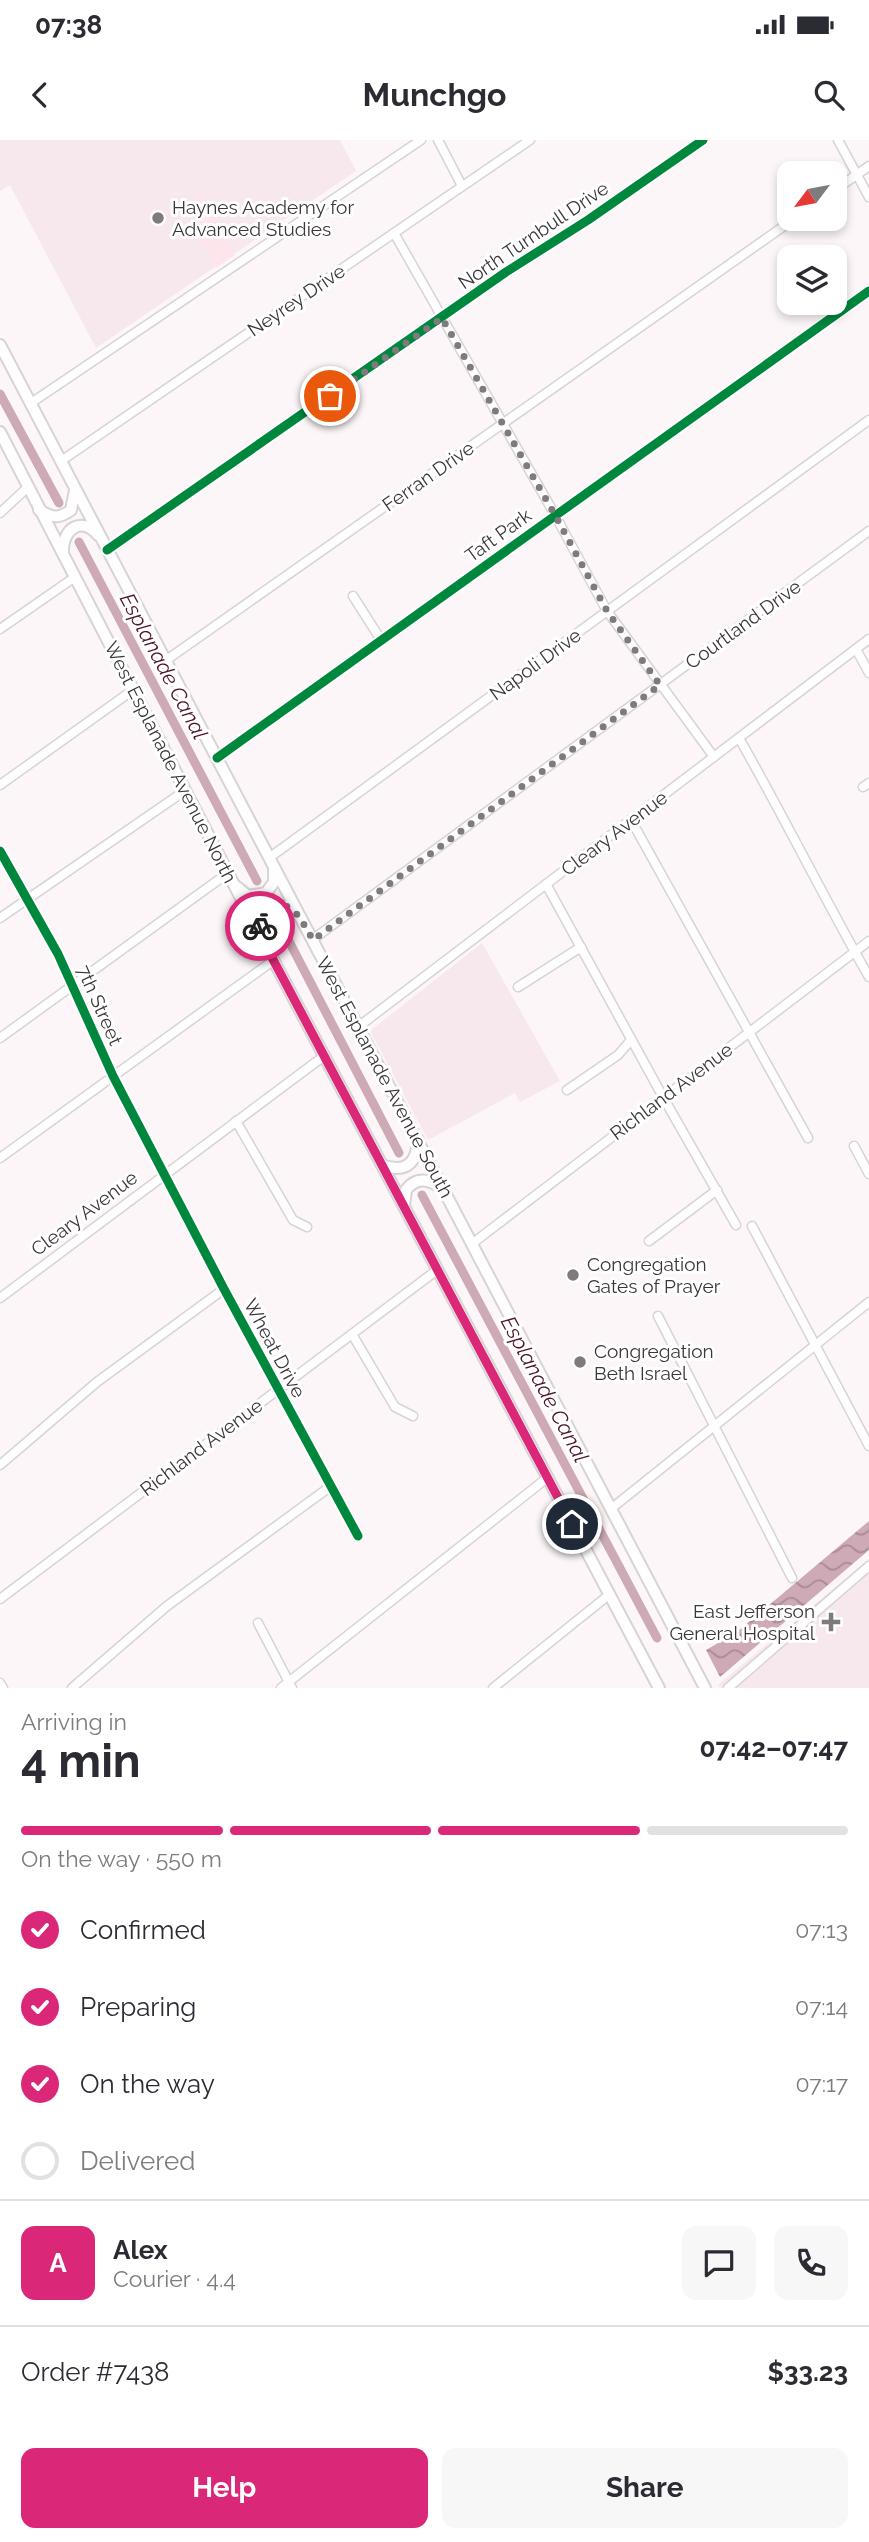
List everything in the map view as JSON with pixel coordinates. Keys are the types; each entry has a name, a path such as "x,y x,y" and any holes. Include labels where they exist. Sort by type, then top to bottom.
{"main road":[{"name":"West Esplanade Avenue South","path":"0,345 705,1688"},
{"name":"West Esplanade Avenue North","path":"0,432 259,933 659,1687"},
{"path":"39,510 51,517 65,515 74,503 75,488"},
{"path":"63,554 62,541 69,530 79,526 94,530 100,537"},
{"path":"235,885 248,896 266,894 274,881 271,863"},
{"path":"259,933 261,921 269,909 286,906 299,916"},
{"path":"382,1164 392,1168 407,1166 414,1159 418,1140"},
{"path":"404,1209 403,1198 406,1190 418,1180 425,1180 444,1189"},
{"path":"694,1666 695,1688"}],"street":[{"path":"31,403 421,140"},
{"path":"438,140 462,186"},
{"name":"Neyrey Drive","path":"61,461 530,140"},
{"name":"North Turnbull Drive","path":"107,550 506,272 588,220 703,140"},
{"path":"838,140 869,197"},
{"path":"847,181 869,166"},
{"name":"Ferran Drive","path":"165,661 777,231"},
{"path":"394,233 607,611 714,757"},
{"name":"Taft Park","path":"216,758 869,291"},
{"name":"Napoli Drive","path":"271,863 607,611 869,420"},
{"path":"0,513 28,487"},
{"name":"Courtland Drive","path":"313,940 869,531"},
{"path":"0,629 75,577"},
{"path":"353,596 381,640"},
{"name":"Cleary Avenue","path":"358,1027 869,639"},
{"path":"856,649 869,673"},
{"path":"0,785 133,690"},
{"path":"739,738 869,976"},
{"path":"0,918 186,790"},
{"path":"631,820 808,1138"},
{"name":"7th Street","path":"0,851 58,954 113,1076 164,1174"},
{"path":"0,1038 228,873"},
{"path":"546,884 736,1225"},
{"name":"Richland Avenue","path":"473,1243 869,941"},
{"path":"518,987 581,947"},
{"path":"0,1158 274,960"},
{"path":"567,1090 618,1055 631,1040"},
{"name":"Cleary Avenue","path":"0,1297 324,1056"},
{"path":"236,1121 293,1220 307,1227"},
{"path":"854,1146 869,1174"},
{"name":"Wheat Drive","path":"164,1174 223,1289 358,1536"},
{"path":"649,1241 717,1190"},
{"path":"752,1226 869,1446"},
{"name":"Richland Avenue","path":"0,1600 437,1270"},
{"path":"0,1465 97,1382 223,1289"},
{"path":"612,1508 869,1302"},
{"path":"658,1316 792,1578"},
{"path":"352,1334 395,1407 412,1416"},
{"path":"258,1623 287,1686 547,1478"},
{"path":"72,1688 167,1606 331,1486"},
{"path":"728,1688 869,1566"},
{"path":"493,1688 610,1594"},
{"path":"0,1683 3,1688"}],"shaded area":[{"name":"Haynes Academy for Advanced Studies","path":"0,140 340,140 356,171 96,348 10,185 0,191"},
{"path":"201,196 235,255 216,268 184,207"},
{"path":"482,943 560,1081 520,1102 515,1093 428,1140 370,1031"},
{"name":"East Jefferson General Hospital","path":"869,1559 869,1688 720,1688 718,1685"}],"water":[{"path":"869,1521 869,1550 720,1677 706,1650 737,1632"}],"waterway":[{"name":"Esplanade Canal","path":"0,394 59,503"},
{"name":"Esplanade Canal","path":"79,542 257,881"},
{"name":"Esplanade Canal","path":"279,922 399,1153"},
{"name":"Esplanade Canal","path":"422,1195 657,1638"}],"cycle path":[{"path":"107,550 506,272 588,220 703,140"},
{"path":"217,758 869,291"},
{"path":"0,851 58,954 113,1076 224,1289 358,1536"}],"way so far":[{"path":"260,926 269,909 286,906 299,916 313,940 660,685 607,611 442,318 330,396"}],"place":[{"name":"Haynes Academy for Advanced Studies","path":"158,218"},
{"name":"Congregation Gates of Prayer","path":"573,1275"},
{"name":"Congregation Beth Israel","path":"580,1362"},
{"name":"East Jefferson General Hospital","path":"831,1622"}],"route":[{"path":"260,926 259,933 572,1524"}]}
